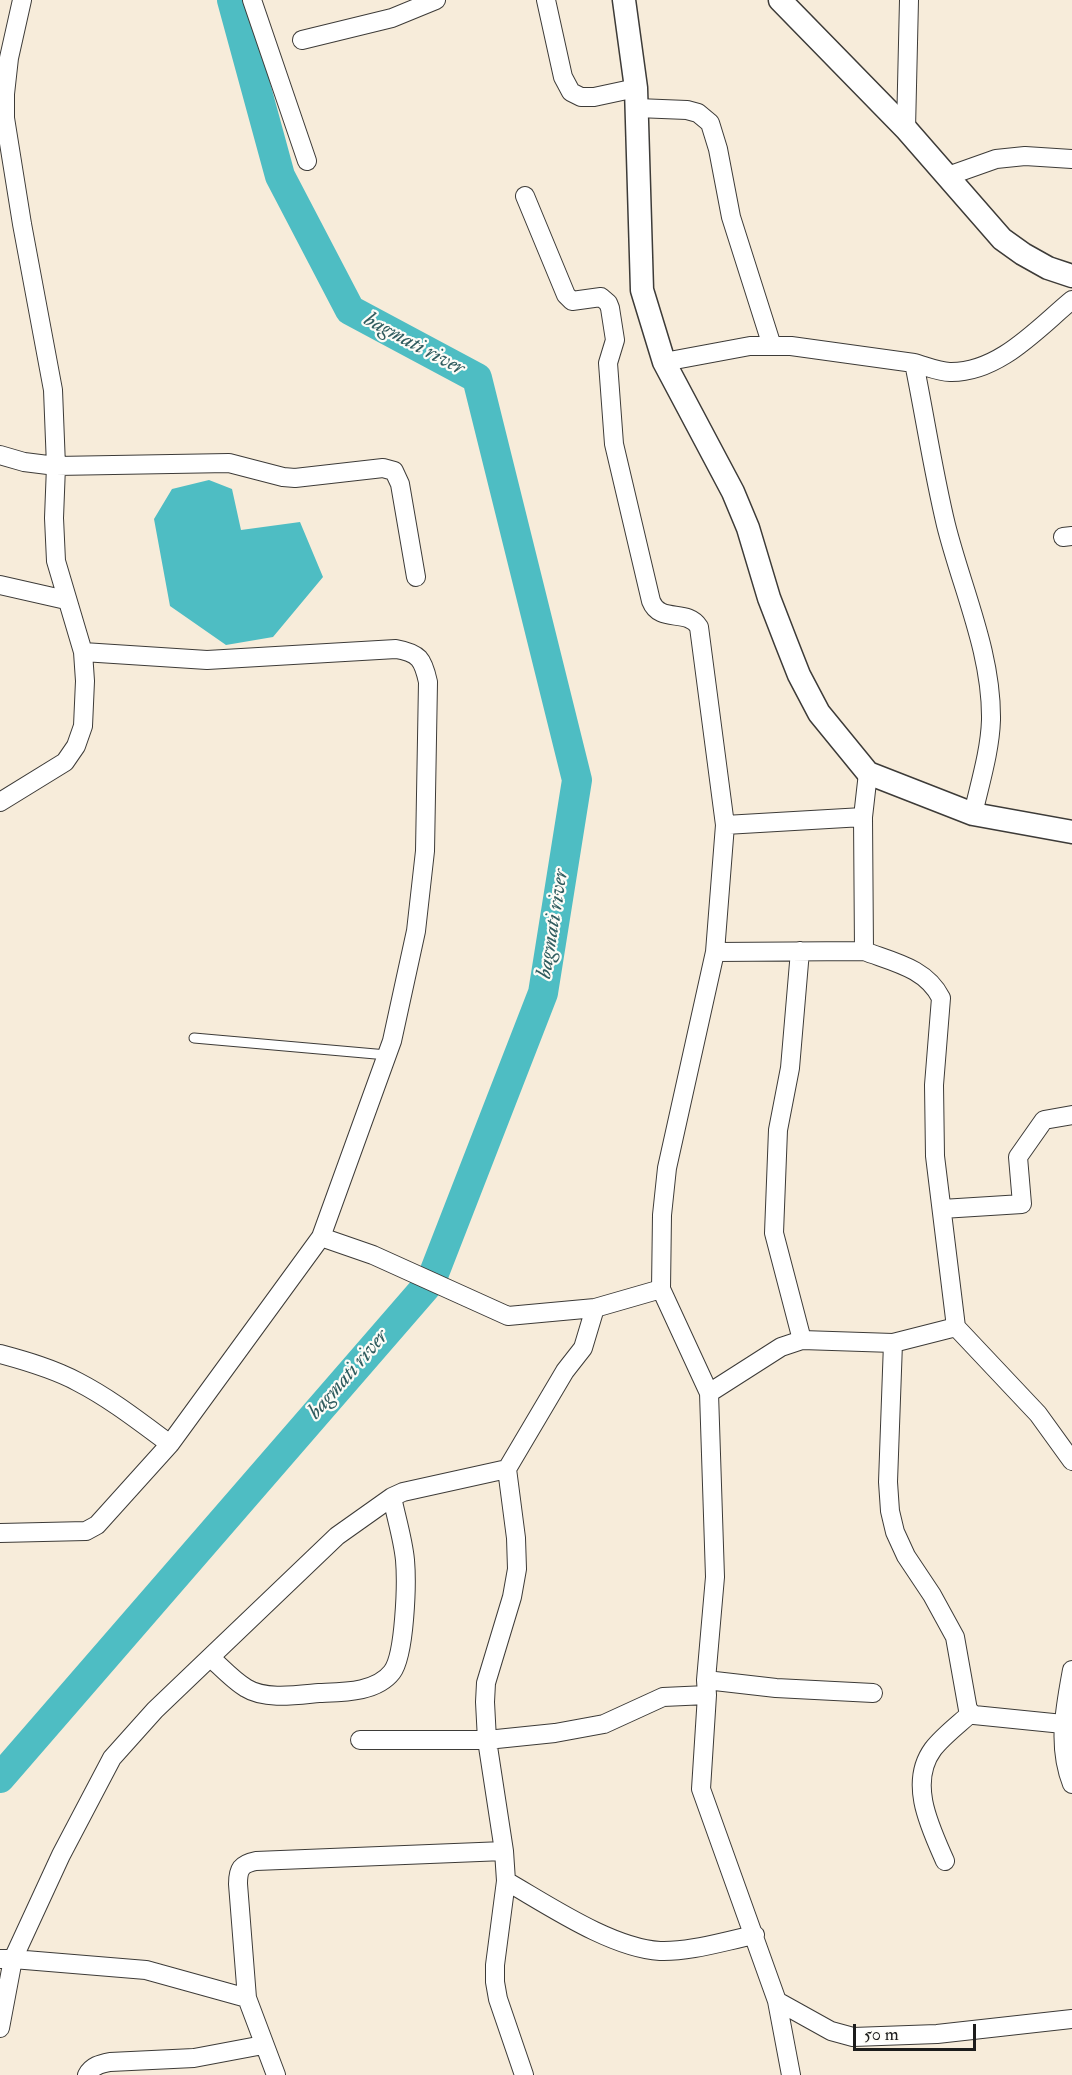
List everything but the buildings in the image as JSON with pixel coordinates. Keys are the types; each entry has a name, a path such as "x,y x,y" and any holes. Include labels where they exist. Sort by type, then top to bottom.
{"street":[{"path":"0,802 65,762 76,746 83,726 85,681 83,652 56,561 53,390 5,118 3,96 22,0"},
{"path":"252,0 307,161"},
{"path":"546,0 563,77 571,92 580,97 637,98 698,112 710,123 718,149 731,217 772,346"},
{"path":"624,0 637,98 642,290 664,362 733,492 748,528 770,598 799,675 819,713 867,773 973,814 1072,832"},
{"path":"780,0 906,129 1002,238 1023,254 1048,268 1072,276"},
{"path":"906,129 909,0"},
{"path":"302,40 392,18 432,1"},
{"path":"948,177 996,159 1025,156 1072,159"},
{"path":"525,196 566,295 572,301 578,302 601,297 608,303 615,340 608,363 614,444 653,607 664,615 689,617 699,627 724,825 715,952 667,1168 662,1215 661,1288 709,1393 715,1577 701,1789 777,2001 791,2075"},
{"path":"664,362 750,346 791,346 914,363 949,372 970,370 993,362 1015,348 1072,300"},
{"path":"914,363 946,525 979,636 990,693 989,743 973,814"},
{"path":"0,456 56,466 229,463 283,477 296,478 390,469 394,471 400,484 416,577"},
{"path":"0,585 66,600"},
{"path":"0,1533 86,1531 92,1528 170,1444 264,1312 321,1237 392,1041 416,931 425,851 428,681 418,657 410,651 396,649 207,660 83,652"},
{"path":"864,951 863,817 867,773"},
{"path":"724,825 863,817"},
{"path":"800,951 790,1068 778,1130 774,1233 802,1340"},
{"path":"715,952 864,951 912,969 935,986 941,998 934,1085 935,1156 956,1327 1038,1414 1072,1461"},
{"path":"942,1209 1022,1204 1018,1157 1044,1120 1072,1115"},
{"path":"321,1237 373,1255 507,1316 595,1308 661,1288"},
{"path":"524,2075 498,1999 495,1982 495,1965 506,1881 504,1851 487,1740 486,1683 512,1597 517,1569 516,1538 507,1469 564,1371 583,1348 595,1308"},
{"path":"709,1393 781,1347 802,1340 893,1343 956,1327"},
{"path":"893,1343 888,1482 890,1512 895,1532 906,1556 932,1595 954,1637 967,1704 971,1713"},
{"path":"0,1354 77,1381 118,1406 170,1444"},
{"path":"0,2028 6,1959 112,1758 155,1710 338,1536 392,1497 403,1492 507,1469"},
{"path":"211,1658 246,1689 268,1694 366,1688 391,1673 399,1658 403,1635 405,1560 392,1497"},
{"path":"1072,1670 1063,1724 1068,1775 1072,1784"},
{"path":"360,1740 487,1740 555,1733 604,1724 663,1697 707,1688 776,1688 873,1693"},
{"path":"945,1860 930,1825 923,1800 922,1782 926,1762 934,1747 971,1713 1063,1724"},
{"path":"276,2075 263,2045 248,1998 238,1884 239,1868 255,1861 504,1851"},
{"path":"506,1881 588,1928 609,1937 657,1951 691,1948 755,1935"},
{"path":"6,1959 146,1970 248,1998"},
{"path":"777,2001 831,2031 853,2037 937,2034 1072,2019"},
{"path":"87,2075 98,2065 110,2062 194,2058 263,2045"}],"lane":[{"path":"194,1038 387,1055"}],"water":[{"path":"209,480 232,489 241,530 300,522 323,577 273,637 226,645 170,606 154,519 172,489"}],"waterway":[{"name":"bagmati river","path":"0,1778 431,1281 543,993 577,780 477,378 350,310 280,176 232,0"}]}
